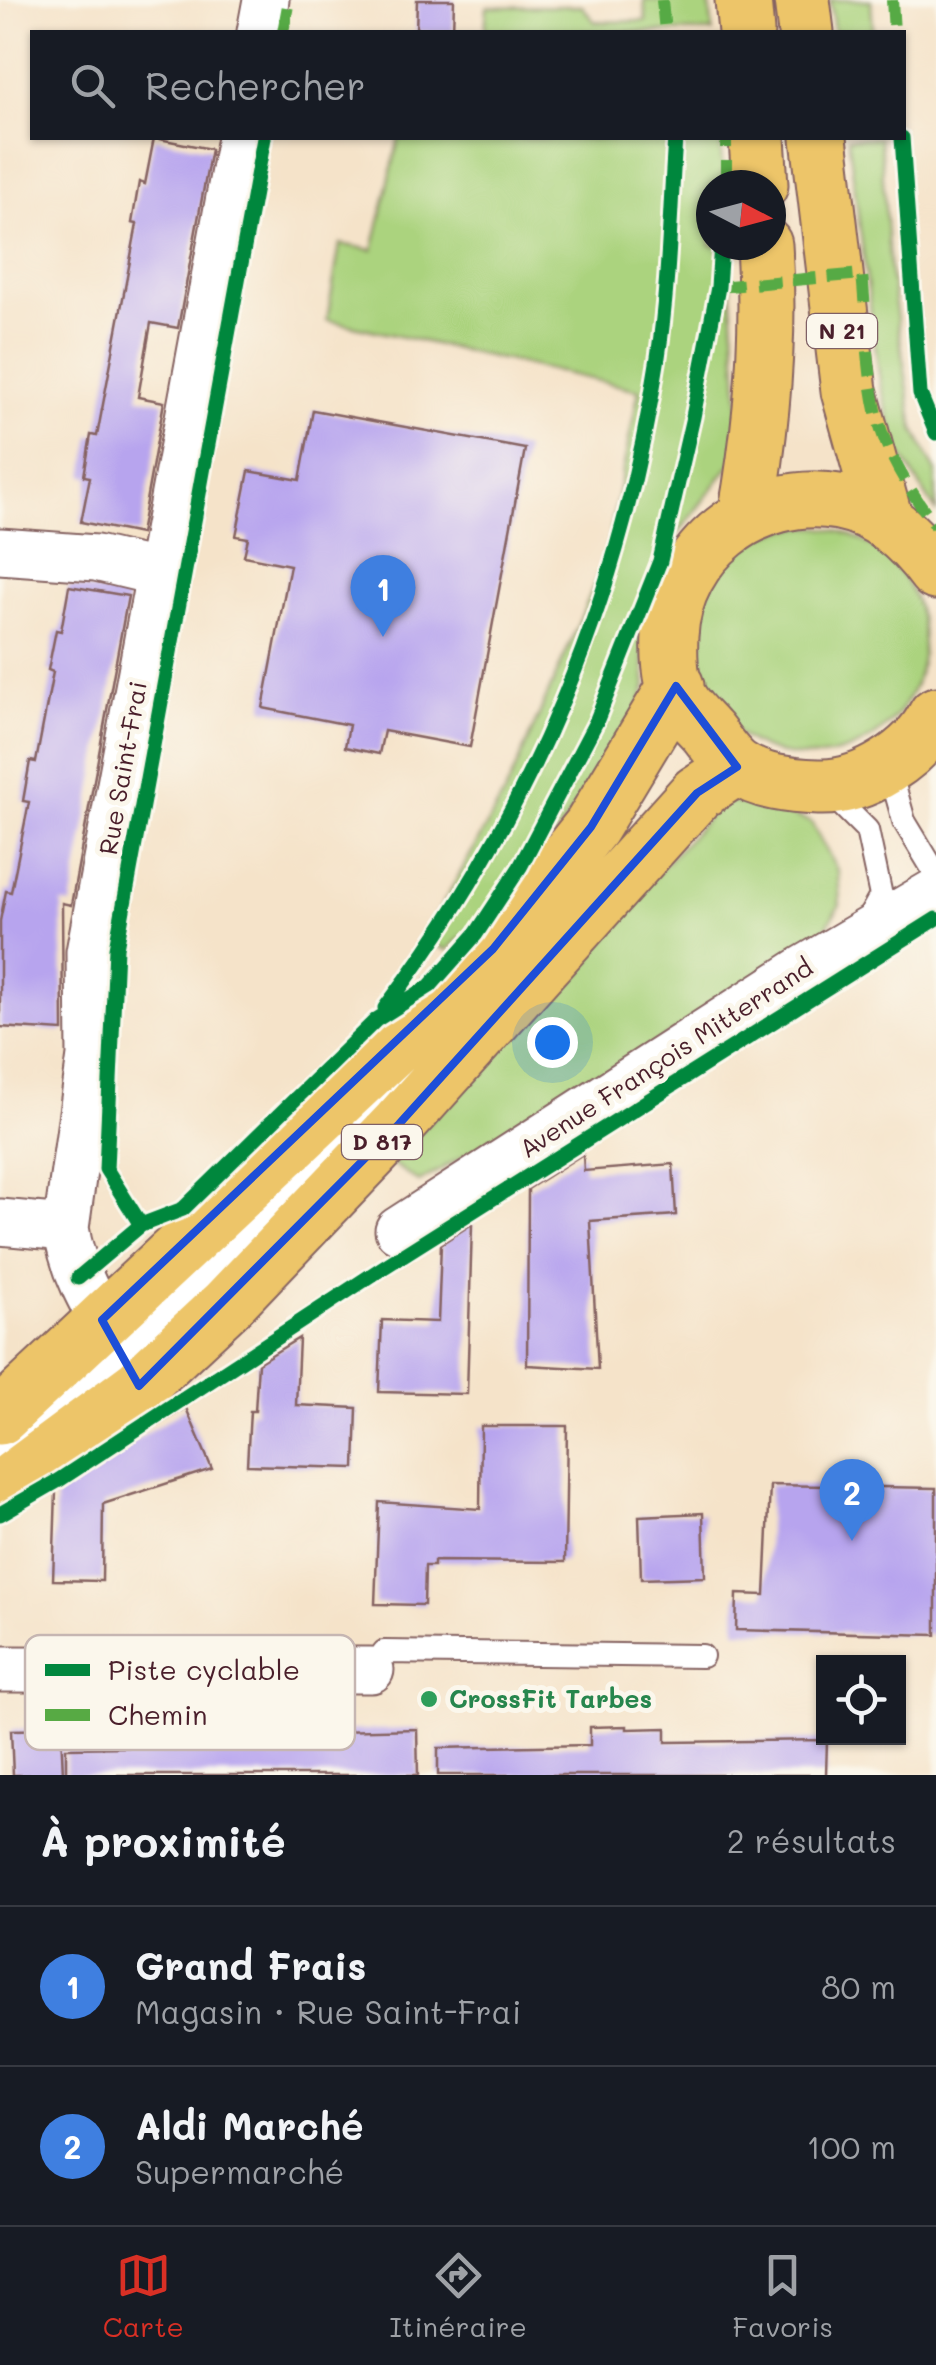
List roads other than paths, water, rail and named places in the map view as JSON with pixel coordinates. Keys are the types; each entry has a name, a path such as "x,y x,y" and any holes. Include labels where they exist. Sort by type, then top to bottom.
{"main road":[{"path":"742,0 746,30"},
{"path":"802,0 806,30"},
{"path":"757,140 759,170"},
{"name":"N 21","path":"819,140 849,391 886,520"},
{"path":"746,516 760,437 765,260"},
{"path":"936,572 916,544 886,520 840,502 792,501 746,516 711,542 685,576 671,616 669,659 680,701 737,767 779,784 824,788 868,777 903,755 931,725 936,714"},
{"name":"D 817","path":"0,1489 117,1346 171,1253 418,1025 494,949 591,827 676,686"},
{"name":"D 817","path":"0,1417 117,1346 227,1304 399,1124 697,793 737,767"}],"street":[{"path":"260,30 266,0"},
{"name":"Rue Saint-Frai","path":"117,1346 78,1278 66,1228 90,1056 89,952 240,140"},
{"path":"0,551 96,558 158,573"},
{"name":"Avenue François Mitterrand","path":"398,1230 860,936 936,892"},
{"path":"0,1452 117,1346 170,1309 306,1174 396,1073 418,1025"},
{"path":"0,1222 66,1228"},
{"path":"0,1669 25,1669"},
{"path":"355,1670 371,1670"}],"lane":[{"path":"888,764 904,821 936,874"},
{"path":"824,788 867,830 881,896 860,936"},
{"path":"371,1670 384,1652 702,1656"}],"place":[{"name":"Grand Frais","path":"383,637"},
{"name":"Aldi Marché","path":"852,1541"},
{"name":"CrossFit Tarbes","path":"429,1699"}]}
